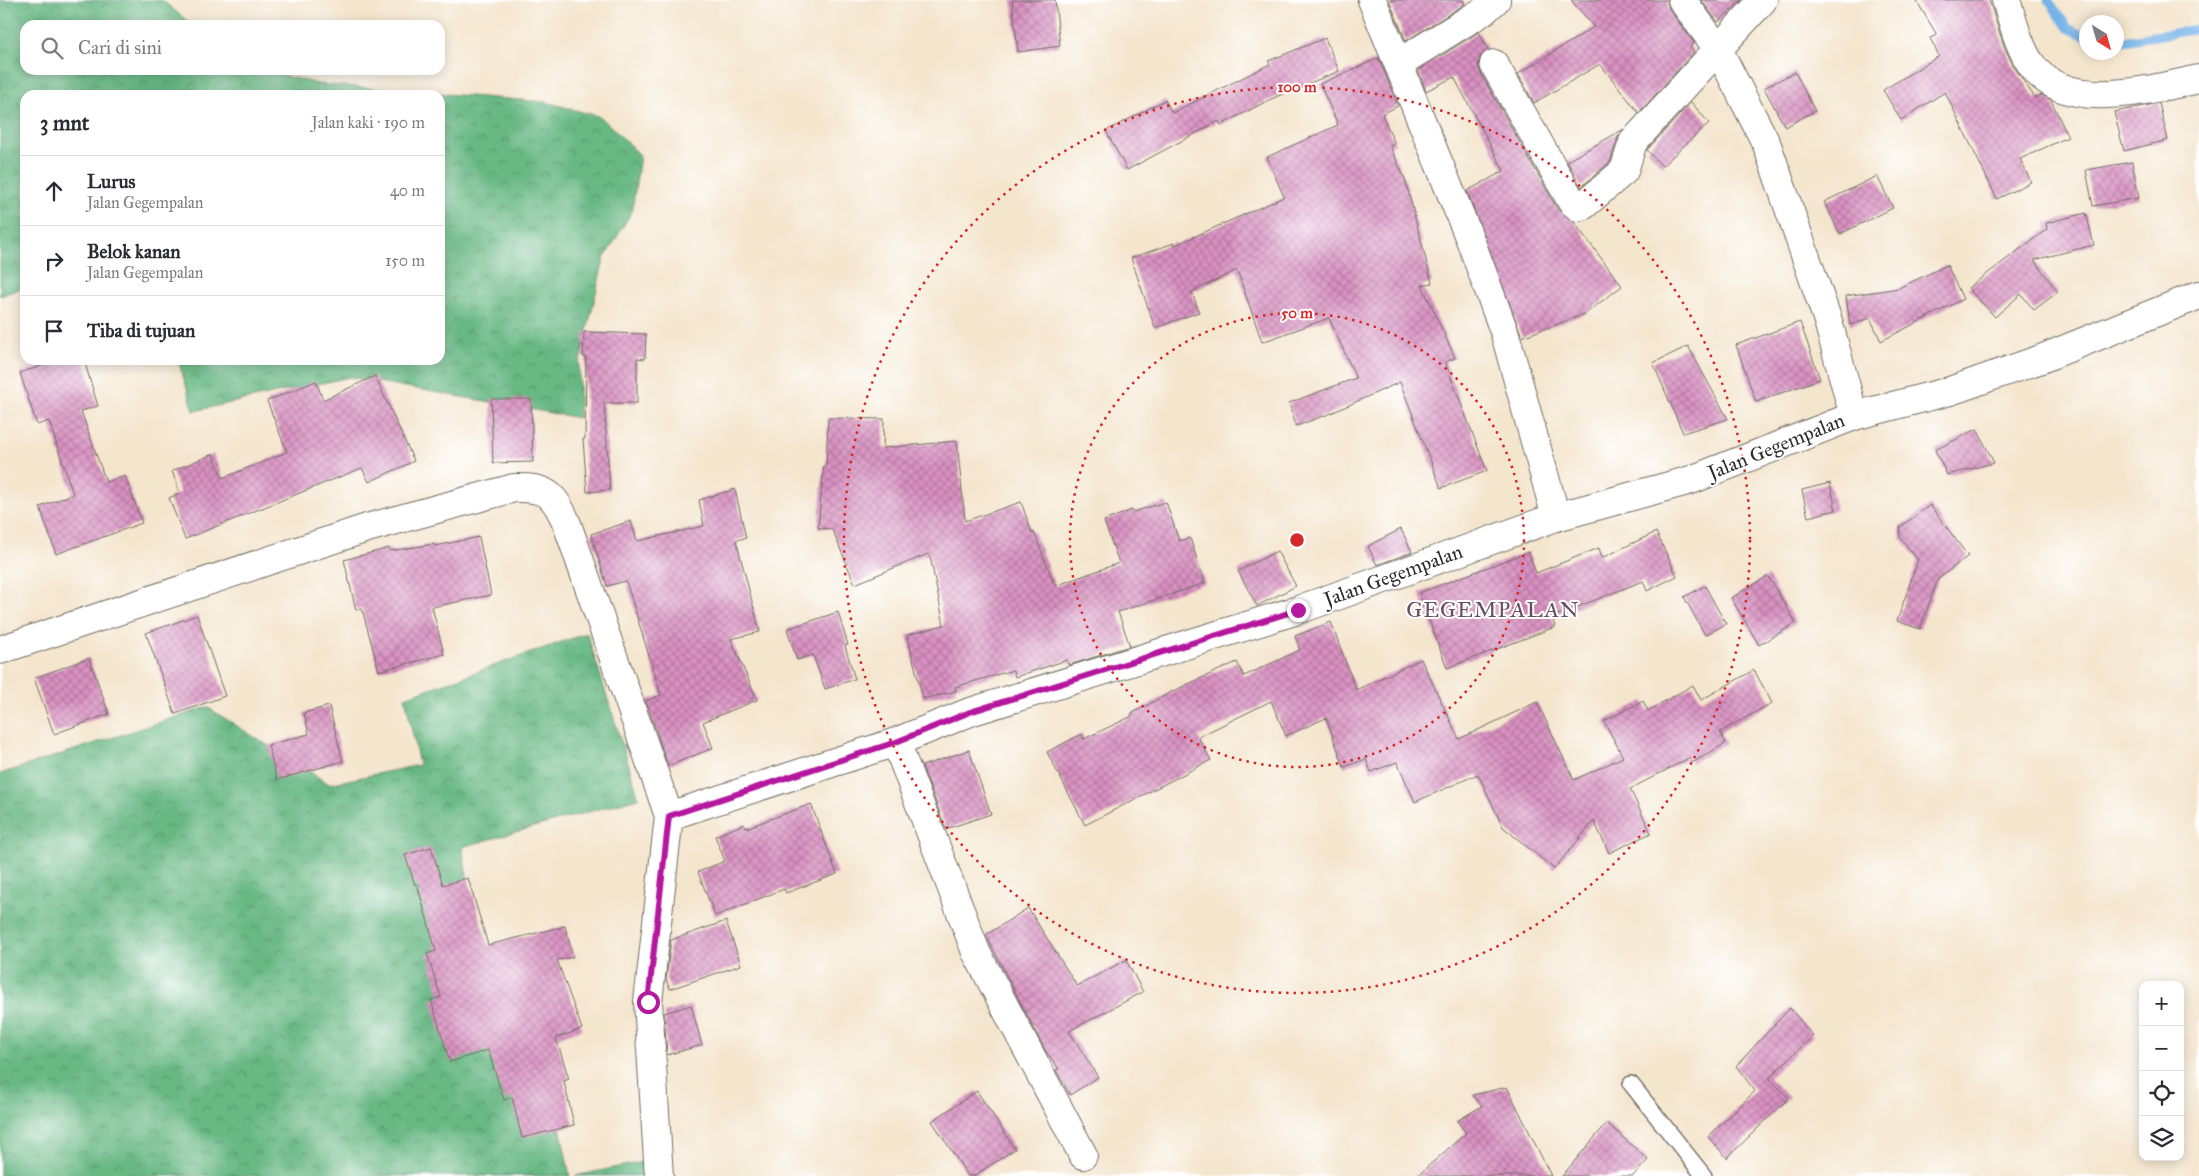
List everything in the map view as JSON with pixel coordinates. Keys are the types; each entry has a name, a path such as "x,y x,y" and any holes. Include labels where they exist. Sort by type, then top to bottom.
{"street":[{"path":"1372,0 1471,242 1505,334 1556,517"},
{"path":"1399,64 1485,10 1496,0"},
{"path":"1682,0 1718,49 1767,145 1828,321 1854,416"},
{"path":"1494,64 1572,202 1578,207 1624,171 1633,142 1764,0"},
{"path":"2006,0 2016,34 2031,64 2047,81 2067,90 2130,94 2199,79"},
{"name":"Jalan Gegempalan","path":"669,816 896,742 970,712 1298,610 1556,517 1691,480 1854,416 1950,391 2041,359 2199,295"},
{"path":"0,650 367,528 514,488 536,488 559,505 669,816 648,1002 659,1176"},
{"path":"896,742 976,952 1083,1155"}],"lane":[{"path":"1630,1084 1704,1176"}],"green space":[{"path":"0,0 162,0 186,20 20,20 20,75 282,75 318,84 394,90 20,90 20,289 0,296"},
{"path":"445,94 546,102 601,117 640,155 632,211 604,259 579,365 579,418 350,377 194,411 180,365 445,365"},
{"path":"587,633 639,798 462,847 485,983 550,1078 570,1176 0,1176 0,774 207,707 329,784 419,765 405,697"},
{"path":"642,1162 643,1176 575,1176"}],"building":[{"path":"1012,0 1055,0 1060,46 1018,52"},
{"path":"1389,0 1463,0 1465,4 1406,41"},
{"path":"1571,0 1667,0 1669,9 1694,43 1690,47 1694,52 1639,113 1600,64 1534,103 1518,74 1594,27"},
{"path":"1701,0 1742,0 1718,22"},
{"path":"1916,0 1989,0 2004,46 2013,65 2035,98 2042,95 2051,100 2068,137 2020,159 2031,182 1997,199 1945,92 1901,120 1883,90 1939,56 1930,38 1937,35"},
{"path":"1479,32 1488,50 1480,57 1478,64 1480,72 1558,210 1574,222 1622,286 1585,314 1522,337 1467,191 1504,171 1454,77 1426,91 1418,70"},
{"path":"1325,38 1339,71 1271,99 1221,125 1219,121 1127,170 1106,131 1165,100 1172,113 1270,64 1268,61"},
{"path":"1379,58 1398,106 1382,114 1395,144 1390,146 1405,179 1432,283 1422,285 1455,358 1445,362 1487,471 1441,488 1400,382 1329,414 1296,426 1289,403 1356,378 1329,318 1262,342 1237,270 1192,292 1199,312 1155,328 1131,258 1174,243 1175,245 1284,197 1267,157 1338,125 1320,84"},
{"path":"1795,72 1815,111 1785,127 1764,88"},
{"path":"1691,102 1709,123 1662,166 1647,150"},
{"path":"2159,103 2168,140 2124,151 2114,112"},
{"path":"1624,129 1618,137 1610,162 1581,187 1567,161"},
{"path":"2132,162 2139,198 2093,206 2086,170"},
{"path":"1877,176 1893,208 1840,234 1824,202"},
{"path":"2086,213 2094,245 2034,260 2058,292 2034,310 2021,294 1995,317 1968,288 2047,229 2046,223"},
{"path":"1947,265 1963,299 1881,341 1870,318 1850,325 1846,296 1899,288"},
{"path":"1800,322 1820,379 1756,402 1736,345"},
{"path":"584,332 646,334 645,359 637,358 637,403 604,403 610,490 587,492 583,439 585,439 586,357 583,357"},
{"path":"1688,346 1728,419 1683,433 1653,363"},
{"path":"44,365 86,365 98,406 81,411 106,482 125,476 142,523 56,554 40,507 73,494 49,421 37,425 20,373"},
{"path":"375,376 414,461 369,482 362,468 185,539 169,498 180,493 172,471 213,454 223,478 287,452 267,401 316,381 323,400"},
{"path":"491,399 531,399 533,462 493,463"},
{"path":"828,418 884,419 883,448 957,441 965,521 1021,502 1055,586 1119,563 1104,521 1132,510 1133,512 1166,502 1179,541 1190,538 1205,583 1118,612 1130,646 1069,665 1067,660 1015,677 1013,670 955,687 956,691 923,699 907,635 944,625 931,561 928,554 855,584 832,529 818,528 824,465 826,466"},
{"path":"1977,429 1994,463 1947,475 1935,450"},
{"path":"1830,483 1836,510 1808,517 1802,490"},
{"path":"735,489 746,538 736,540 760,632 731,639 757,700 703,722 713,748 668,766 646,701 661,695 626,581 607,586 591,534 631,521 637,541 704,526 699,500"},
{"path":"1930,505 1968,556 1938,579 1920,629 1897,621 1918,560 1900,537 1900,527"},
{"path":"1401,529 1412,552 1377,565 1368,546"},
{"path":"1656,532 1677,576 1647,591 1643,581 1552,617 1555,627 1447,668 1419,593 1528,552 1536,573 1599,548 1602,558"},
{"path":"479,537 491,595 432,607 444,654 379,671 362,609 356,610 344,560 389,548 390,551 434,544 435,546"},
{"path":"1277,551 1296,586 1257,606 1238,571"},
{"path":"1768,576 1796,623 1759,645 1731,598"},
{"path":"1705,586 1726,624 1705,635 1684,597"},
{"path":"838,612 848,645 845,646 855,679 825,689 813,655 797,660 787,629"},
{"path":"197,615 225,696 175,714 146,633"},
{"path":"1331,622 1356,690 1421,659 1459,739 1537,702 1574,780 1623,757 1604,721 1643,701 1648,711 1693,685 1701,700 1754,670 1772,703 1720,732 1726,743 1692,763 1689,758 1630,789 1651,833 1609,853 1594,821 1554,869 1503,827 1478,774 1415,802 1397,762 1371,772 1366,759 1344,767 1326,718 1286,736 1271,701 1198,737 1211,760 1085,825 1047,752 1082,734 1084,739 1132,716 1131,714 1173,691 1237,662 1244,676 1300,650 1295,636"},
{"path":"89,658 109,714 54,734 34,678"},
{"path":"329,706 343,761 277,780 268,745 309,734 304,713"},
{"path":"969,750 991,814 946,829 922,766"},
{"path":"811,804 837,874 786,893 784,889 715,916 698,872 725,861 715,836 744,824 746,828"},
{"path":"431,847 443,885 468,878 488,945 565,926 573,957 557,960 582,1029 556,1038 569,1079 564,1081 574,1125 522,1138 512,1097 504,1100 488,1050 450,1062 431,1000 441,997 427,954 436,951 417,884 415,885 405,855"},
{"path":"1028,908 1077,986 1126,960 1143,992 1069,1031 1098,1077 1070,1095 1056,1070 1059,1069 1045,1050 986,935"},
{"path":"726,921 741,965 670,989 666,979 671,940"},
{"path":"691,1005 702,1045 667,1055 664,1013"},
{"path":"1790,1008 1813,1036 1769,1078 1789,1098 1727,1158 1708,1137 1755,1091 1736,1066"},
{"path":"1507,1087 1551,1176 1417,1176 1466,1133 1457,1121 1482,1106 1473,1095"},
{"path":"977,1091 1015,1149 974,1176 968,1176 932,1121"},
{"path":"1607,1123 1648,1160 1633,1176 1562,1176"}],"waterway":[{"path":"2048,0 2068,28 2079,33"},
{"path":"2124,41 2199,29"}],"district":[{"name":"GEGEMPALAN","path":"1493,609"}],"route":[{"path":"648,1002 669,816 896,742 970,712 1298,610"}]}
